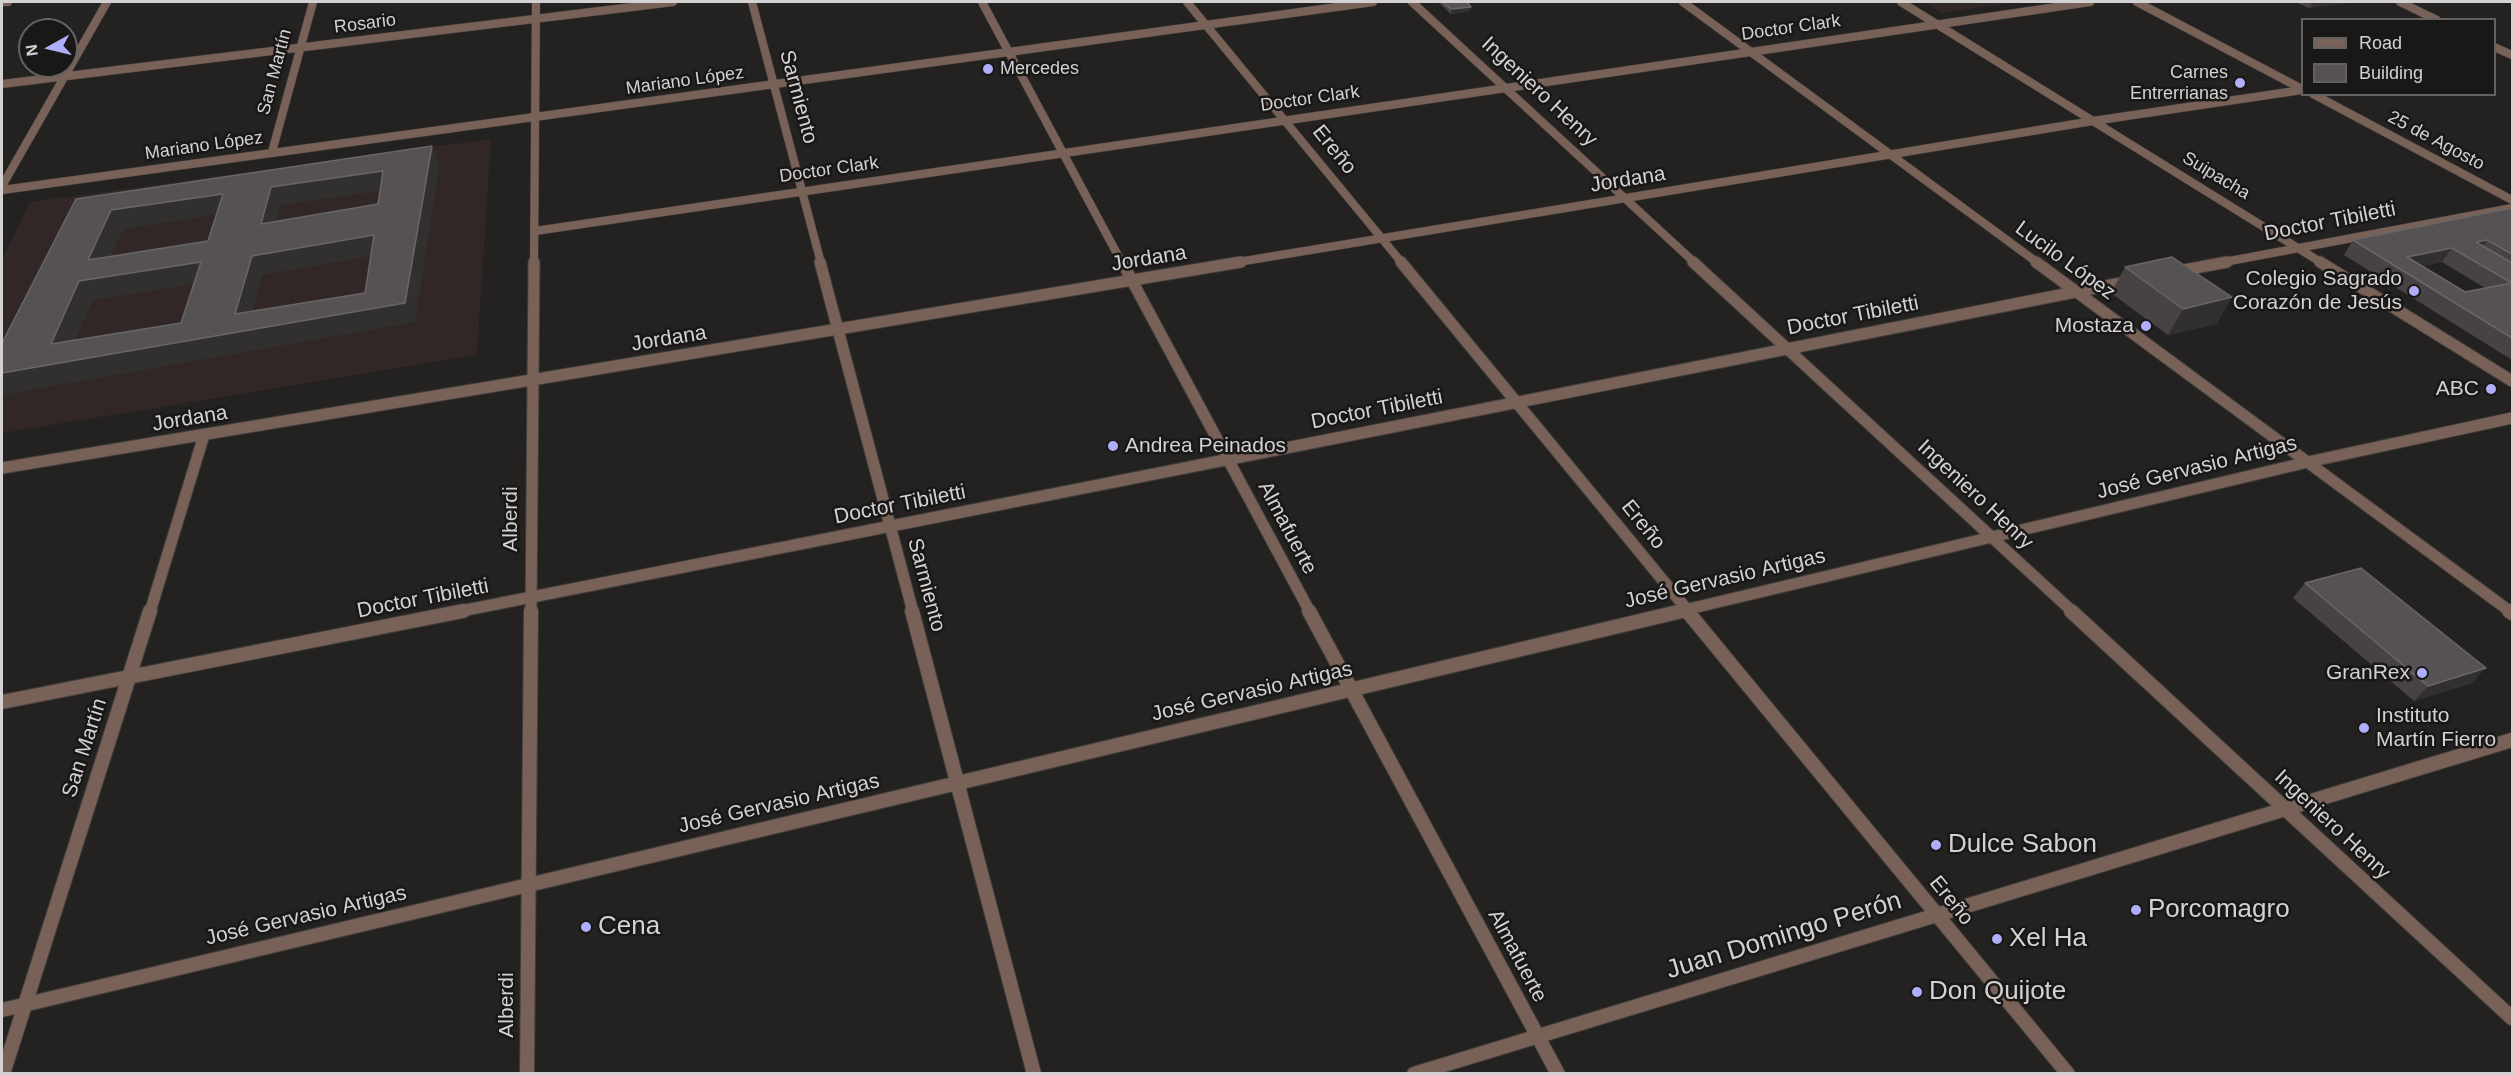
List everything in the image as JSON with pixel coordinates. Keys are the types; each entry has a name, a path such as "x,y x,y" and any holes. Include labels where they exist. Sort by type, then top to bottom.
{"street":[{"path":"2,2 8,2"},
{"path":"78,50 107,2"},
{"name":"San Martín","path":"272,152 313,2"},
{"name":"Alberdi","path":"527,1074 536,2"},
{"name":"Rosario","path":"78,74 673,2"},
{"name":"Sarmiento","path":"752,2 1034,1074"},
{"name":"Almafuerte","path":"982,2 1558,1074"},
{"name":"Ereño","path":"1187,2 2068,1074"},
{"name":"Mariano López","path":"2,188 1373,2"},
{"name":"Ingeniero Henry","path":"1412,2 2512,1018"},
{"name":"Lucilo López","path":"1683,2 2512,613"},
{"name":"Suipacha","path":"1901,2 2300,247 2512,381"},
{"name":"Doctor Clark","path":"535,231 1749,50 2090,2"},
{"path":"2137,2 2301,89"},
{"path":"2400,2 2433,18"},
{"name":"Rosario","path":"2,84 47,78"},
{"path":"2,188 61,78"},
{"name":"Jordana","path":"2,468 1890,154 2301,90"},
{"name":"25 de Agosto","path":"2317,96 2512,200"},
{"name":"Doctor Tibiletti","path":"2166,274 2512,208"},
{"name":"Doctor Tibiletti","path":"2,702 2143,278"},
{"name":"José Gervasio Artigas","path":"2,1010 2308,462 2512,418"},
{"name":"San Martín","path":"3,1074 130,677 204,435"},
{"name":"Juan Domingo Perón","path":"1414,1074 2512,740"}],"shaded area":[{"path":"1923,2 2020,2 1941,13"},
{"path":"491,139 477,355 2,433 2,259 30,202"}],"building":[{"path":"1442,2 1467,2 1471,7 1451,9"},
{"path":"432,146 405,303 2,373 2,343 76,199","holes":["383,171 378,204 261,224 271,187","223,194 208,241 88,260 111,210","374,235 365,293 235,314 252,256","201,262 181,323 51,344 79,281"]},
{"path":"2512,208 2512,254 2487,240 2476,242 2512,263 2512,283 2512,338 2353,240","holes":["2452,248 2512,283 2465,292 2407,257"]},
{"path":"2172,257 2232,297 2183,309 2125,267"},
{"path":"2361,568 2486,668 2428,686 2305,583"}],"place":[{"name":"Mercedes","path":"988,69"},
{"name":"Carnes Entrerrianas","path":"2240,83"},
{"name":"Colegio Sagrado Corazón de Jesús","path":"2414,291"},
{"name":"Mostaza","path":"2146,326"},
{"name":"ABC","path":"2491,389"},
{"name":"Andrea Peinados","path":"1113,446"},
{"name":"GranRex","path":"2422,673"},
{"name":"Instituto Martín Fierro","path":"2364,728"},
{"name":"Dulce Sabon","path":"1936,845"},
{"name":"Porcomagro","path":"2136,910"},
{"name":"Cena","path":"586,927"},
{"name":"Xel Ha","path":"1997,939"},
{"name":"Don Quijote","path":"1917,992"}]}
